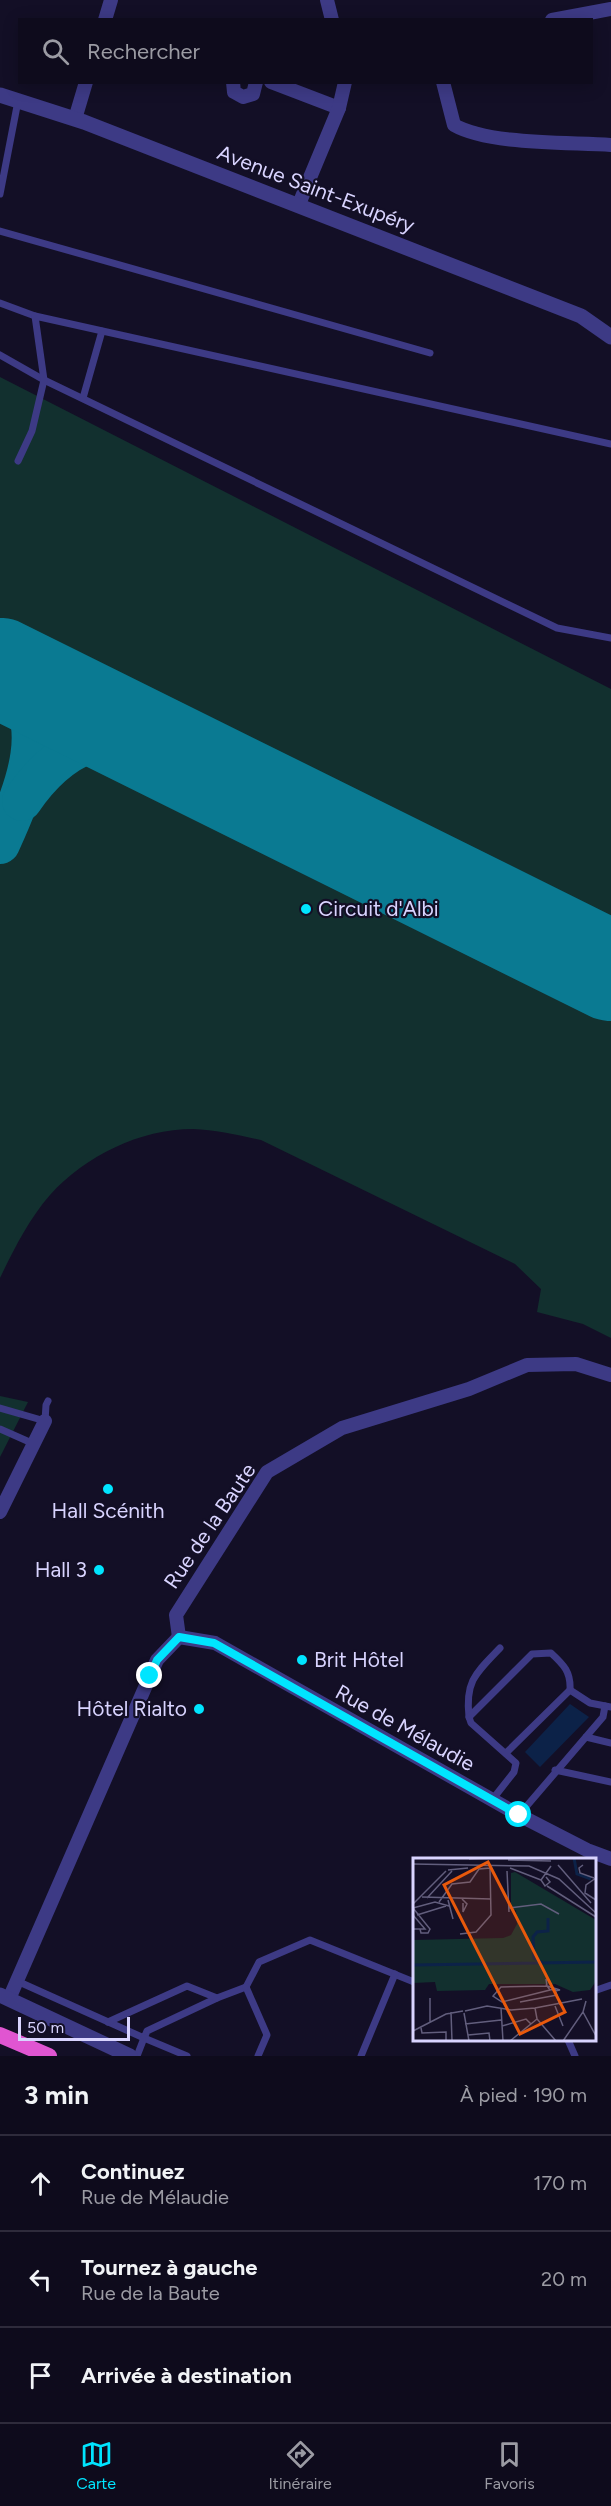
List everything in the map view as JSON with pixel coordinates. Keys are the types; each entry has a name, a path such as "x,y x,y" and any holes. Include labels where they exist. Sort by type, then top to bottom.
{"highway":[{"path":"0,2035 49,2056"}],"street":[{"path":"106,18 111,0"},
{"path":"327,0 332,18"},
{"path":"563,18 611,9"},
{"path":"75,119 85,84"},
{"path":"234,84 234,92 243,97 253,94 256,84"},
{"path":"276,84 339,108"},
{"path":"298,204 339,108 345,84"},
{"path":"444,84 454,125 461,129 489,137 611,145"},
{"name":"Avenue Saint-Exupéry","path":"0,95 75,119 581,316 611,337"},
{"name":"Rue de la Baute","path":"179,1637 176,1615 267,1472 342,1428 469,1389 527,1365 576,1364 611,1375"},
{"path":"0,1512 45,1421"},
{"path":"130,2056 4,1997 17,1981 157,1660 179,1637"},
{"name":"Rue de Mélaudie","path":"179,1637 214,1643 519,1815 586,1850 611,1859"}],"lane":[{"path":"0,194 18,101"},
{"path":"0,231 430,353"},
{"path":"0,303 35,316 611,444"},
{"path":"18,461 32,431 44,380 35,316"},
{"path":"83,398 102,331"},
{"path":"0,355 44,380 557,628 611,638"},
{"path":"0,1408 45,1421 48,1401"},
{"path":"0,1429 9,1431 34,1444"},
{"path":"492,1800 514,1772 516,1763 471,1723 466,1696 476,1672 500,1648"},
{"path":"469,1717 532,1654 551,1653 565,1665 571,1678 570,1690 506,1753"},
{"path":"519,1815 555,1770 603,1717 608,1706 590,1703 570,1690"},
{"path":"586,1737 611,1743"},
{"path":"555,1770 611,1782"},
{"path":"137,2056 147,2031 216,1998 246,1987 260,1962 310,1940 413,1982"},
{"path":"362,2056 395,1974"},
{"path":"17,1981 187,2056"},
{"path":"596,1991 611,1984"},
{"path":"108,2022 187,1986 216,1998"},
{"path":"246,1987 267,2035 258,2056"},
{"path":"568,2041 575,2056"}],"green space":[{"name":"Circuit d'Albi","path":"0,377 611,689 611,1338 583,1324 537,1312 541,1289 515,1264 261,1140 193,1129 173,1130 134,1140 115,1147 80,1168 50,1195 35,1214 0,1278"},
{"path":"0,1396 28,1402 0,1457"}],"water":[{"path":"570,1704 589,1717 540,1767 525,1752"}],"taxiway":[{"path":"0,674 18,691 28,711 32,732 25,779 0,844"},
{"path":"22,801 55,763 87,744 112,738 151,743"}],"runway":[{"path":"0,668 611,971"}],"place":[{"name":"Circuit d'Albi","path":"306,909"},
{"name":"Hall Scénith","path":"108,1489"},
{"name":"Hall 3","path":"99,1570"},
{"name":"Brit Hôtel","path":"302,1660"},
{"name":"Hôtel Rialto","path":"199,1709"}],"route":[{"path":"150,1676 157,1660 179,1637 214,1643 307,1698 519,1815"}]}
